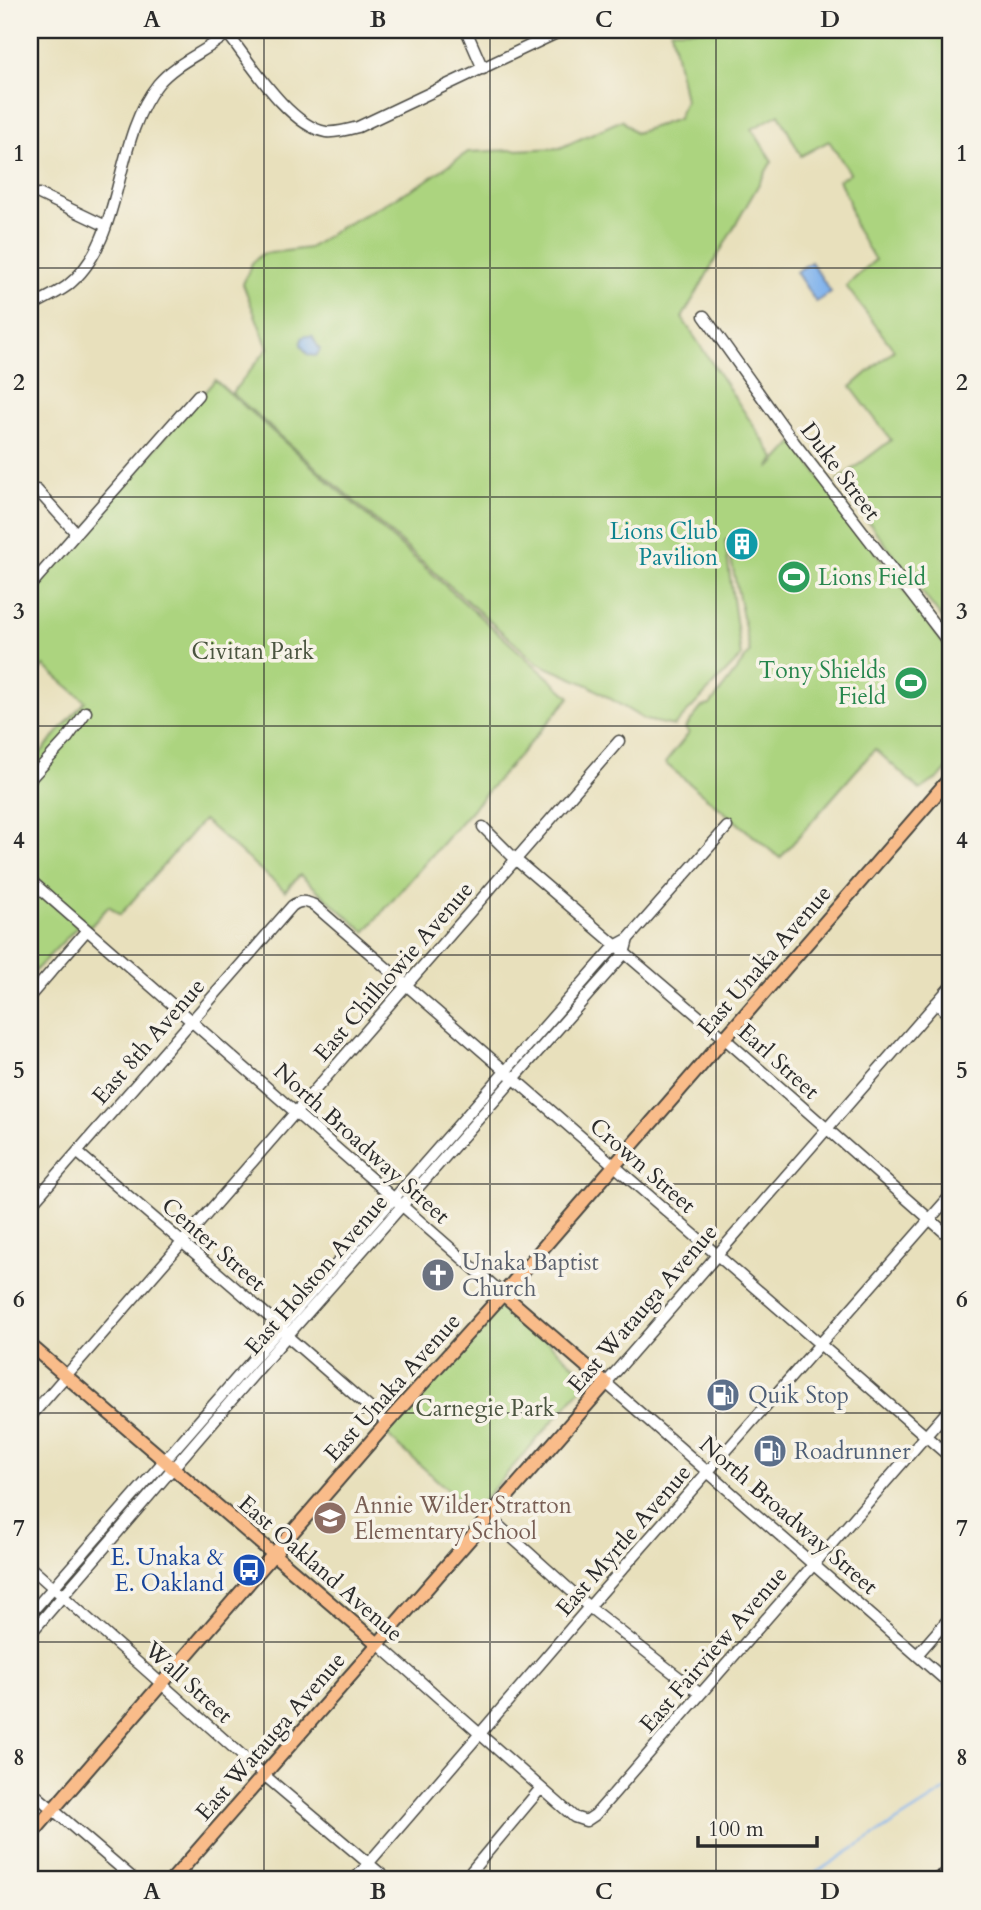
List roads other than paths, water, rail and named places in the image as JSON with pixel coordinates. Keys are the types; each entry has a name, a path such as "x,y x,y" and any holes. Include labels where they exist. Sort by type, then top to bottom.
{"main road":[{"name":"East Unaka Avenue","path":"30,1836 951,777"},
{"name":"North Broadway Street","path":"503,1294 606,1383"},
{"name":"East Oakland Avenue","path":"30,1345 378,1644"},
{"name":"East Watauga Avenue","path":"172,1880 606,1383"}],"street":[{"path":"466,30 483,69"},
{"path":"30,307 67,286 93,253 106,226 125,154 139,117 159,84 176,68 229,32 292,115 326,132 358,127 563,30"},
{"path":"39,194 106,226"},
{"name":"Duke Street","path":"704,316 794,442 951,646"},
{"path":"30,586 198,395"},
{"path":"37,490 76,533"},
{"path":"30,779 66,740 86,712"},
{"name":"East Chilhowie Avenue","path":"30,1417 619,741"},
{"name":"Earl Street","path":"483,827 516,860 951,1238"},
{"name":"East Holston Avenue","path":"510,1075 615,946 628,939 727,827"},
{"name":"North Broadway Street","path":"30,880 503,1294"},
{"name":"Crown Street","path":"297,902 314,905 951,1458"},
{"name":"East 8th Avenue","path":"30,1206 297,902"},
{"path":"30,996 87,930"},
{"name":"East Holston Avenue","path":"30,1634 170,1464 284,1332 510,1075 624,954 628,939"},
{"name":"East Watauga Avenue","path":"606,1383 951,986"},
{"path":"936,1003 951,1017"},
{"name":"Center Street","path":"77,1152 387,1423"},
{"name":"East Myrtle Avenue","path":"354,1880 589,1607 951,1195"},
{"name":"North Broadway Street","path":"606,1383 951,1685"},
{"name":"East Fairview Avenue","path":"586,1821 951,1407"},
{"name":"East Holston Avenue","path":"30,1614 170,1464"},
{"path":"488,1517 589,1607 699,1693"},
{"name":"Wall Street","path":"30,1567 388,1880"},
{"path":"917,1655 951,1616"},
{"name":"East Oakland Avenue","path":"378,1644 479,1736 574,1817 586,1821"},
{"path":"464,1880 541,1788"},
{"path":"30,1790 135,1880"}],"water":[{"path":"811,262 831,292 816,302 796,272"},
{"path":"305,336 312,336 320,350 316,356 308,355 301,345"}],"waterway":[{"path":"804,1880 951,1787"}],"railway":[{"path":"926,1880 951,1866"}],"place":[{"name":"Lions Club Pavilion","path":"742,544"},
{"name":"Lions Field","path":"794,577"},
{"name":"Tony Shields Field","path":"911,683"},
{"name":"Unaka Baptist Church","path":"438,1275"},
{"name":"Quik Stop","path":"723,1395"},
{"name":"Roadrunner","path":"770,1451"},
{"name":"Annie Wilder Stratton Elementary School","path":"330,1518"},
{"name":"E. Unaka & E. Oakland","path":"249,1570"}],"park label":[{"name":"Civitan Park","path":"253,651"},
{"name":"Carnegie Park","path":"485,1408"}]}
